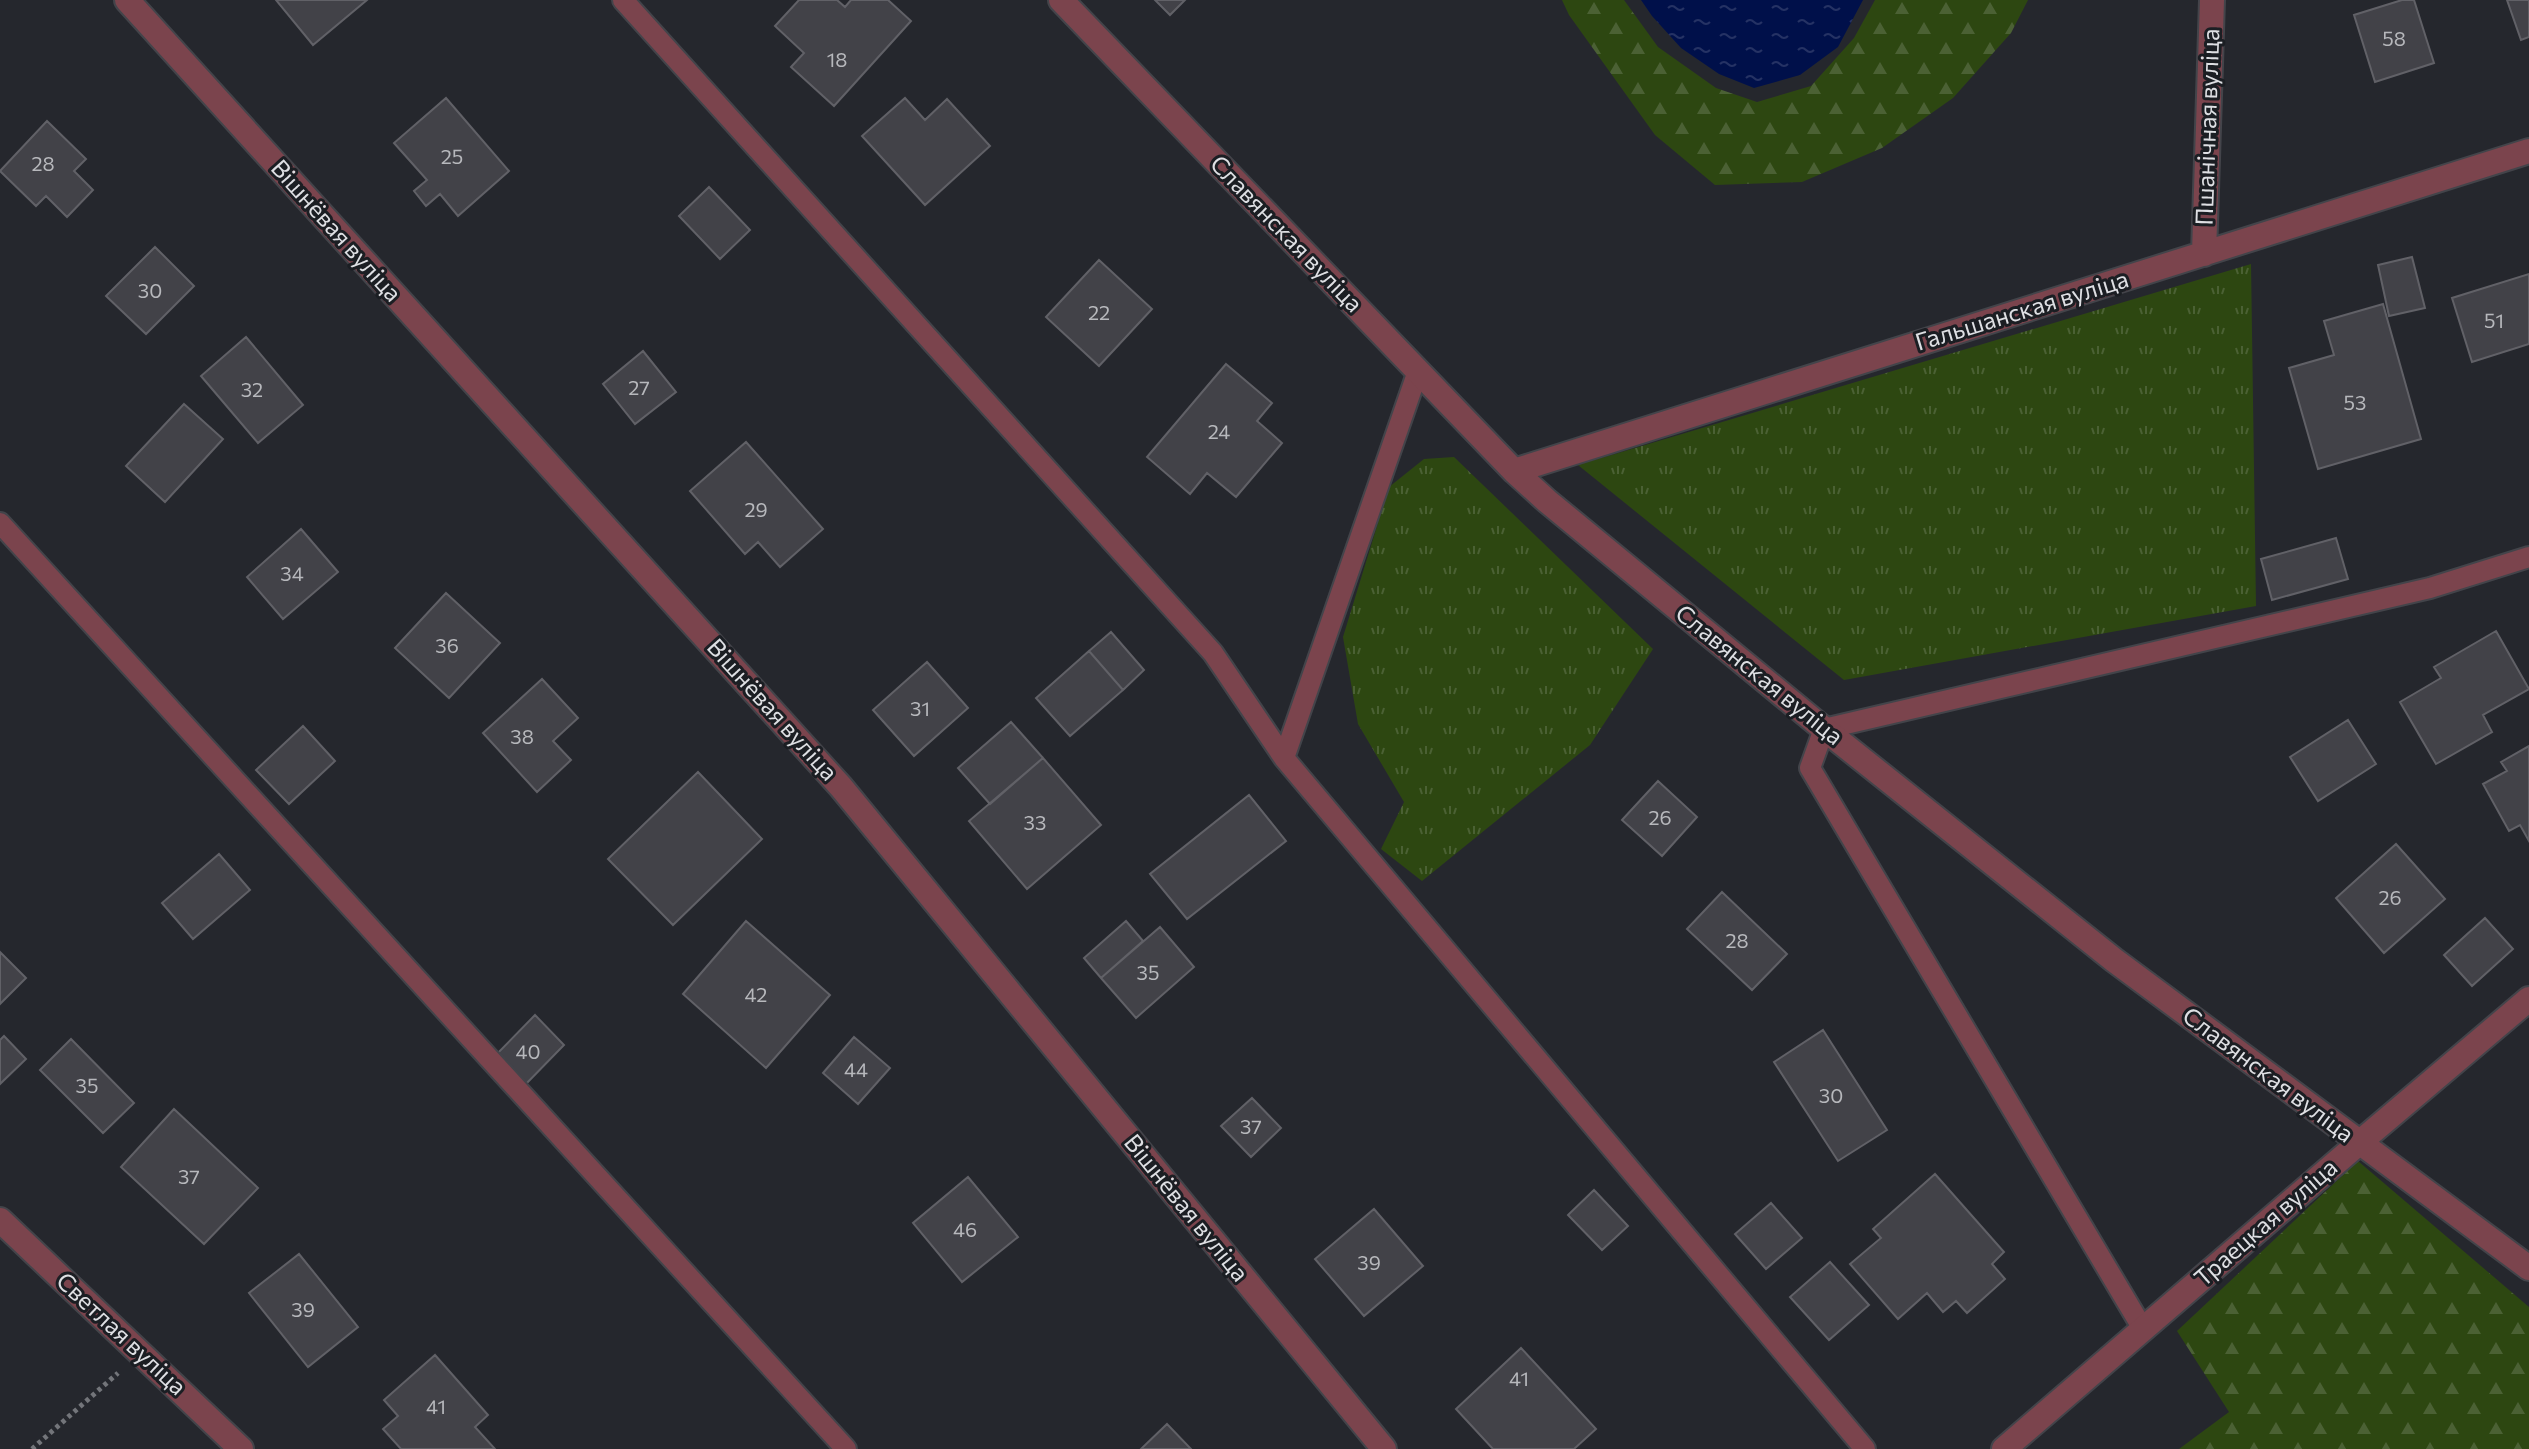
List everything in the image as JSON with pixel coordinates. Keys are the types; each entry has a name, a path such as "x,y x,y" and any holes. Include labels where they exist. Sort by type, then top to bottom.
{"street":[{"name":"Вішнёвая вуліца","path":"127,0 841,787 1384,1449"},
{"name":"Славянская вуліца","path":"1061,0 1514,471 1547,501 1824,729 2114,960 2529,1268"},
{"name":"Пшанічная вуліца","path":"2204,254 2212,0"},
{"name":"Гальшанская вуліца","path":"1514,471 2529,151"},
{"name":"Траецкая вуліца","path":"2004,1449 2529,999"},
{"name":"Светлая вуліца","path":"0,1220 241,1449"}],"lane":[{"path":"623,0 1213,653 1284,758 1865,1449"},
{"path":"1284,758 1418,371"},
{"path":"0,523 846,1449"},
{"path":"2143,1329 1810,768 1824,729 2430,588 2529,557"}],"path":[{"path":"32,1449 141,1352"}],"green space":[{"path":"1562,0 1624,0 1658,47 1716,88 1757,102 1811,86 1854,38 1875,0 2028,0 2011,33 1953,98 1882,148 1802,182 1715,185 1655,135 1569,15"},
{"path":"2251,264 2256,606 1844,680 1578,465"},
{"path":"1454,457 1653,649 1590,745 1422,881 1381,849 1404,802 1358,724 1343,637 1389,487 1424,459"},
{"path":"2358,1161 2529,1307 2529,1449 2179,1449 2229,1412 2177,1331"}],"water":[{"path":"1641,0 1863,0 1838,47 1800,75 1754,88 1719,74 1681,48"}],"building":[{"path":"276,0 367,0 313,45"},
{"path":"799,0 837,0 845,7 851,0 888,0 911,21 834,106 791,67 804,53 775,26"},
{"path":"1155,0 1185,0 1170,15"},
{"path":"2402,0 2414,0 2434,63 2375,82 2354,15"},
{"path":"2507,0 2529,0 2529,37 2521,40"},
{"path":"446,98 509,171 458,216 440,194 426,206 414,191 427,180 394,143"},
{"path":"905,98 925,120 947,99 990,146 925,205 862,136"},
{"path":"47,121 86,159 74,171 93,190 67,217 46,196 36,206 0,171"},
{"path":"709,187 750,230 720,259 679,216"},
{"path":"155,247 194,286 146,334 106,296"},
{"path":"2412,257 2425,308 2389,316 2378,265"},
{"path":"1099,260 1152,309 1099,366 1046,317"},
{"path":"2529,274 2529,344 2472,362 2452,298"},
{"path":"2383,304 2421,439 2318,469 2289,368 2334,355 2324,321"},
{"path":"246,337 303,405 258,443 201,376"},
{"path":"643,351 676,392 635,424 603,384"},
{"path":"1226,364 1272,403 1257,421 1282,443 1236,497 1207,473 1190,494 1147,457"},
{"path":"184,404 223,439 165,502 126,466"},
{"path":"746,442 823,529 780,567 758,542 745,554 690,491"},
{"path":"301,529 338,572 283,619 247,577"},
{"path":"2336,538 2348,579 2272,600 2261,559"},
{"path":"446,593 500,643 449,698 395,648"},
{"path":"2496,631 2529,689 2483,715 2492,732 2436,764 2400,702 2441,678 2434,667"},
{"path":"1111,632 1144,670 1123,690 1089,651"},
{"path":"1089,651 1123,690 1070,736 1036,698"},
{"path":"927,662 968,708 914,756 873,710"},
{"path":"542,679 578,718 553,741 571,760 537,792 483,733"},
{"path":"2348,720 2376,764 2318,801 2290,757"},
{"path":"1011,722 1043,758 990,804 958,768"},
{"path":"303,726 335,761 289,804 256,770"},
{"path":"2529,746 2529,841 2520,825 2509,831 2483,784 2507,771 2501,762"},
{"path":"1043,758 1101,825 1027,889 969,821"},
{"path":"698,772 762,839 673,925 608,859"},
{"path":"1658,781 1697,817 1662,856 1622,820"},
{"path":"1249,795 1286,841 1187,919 1150,874"},
{"path":"2396,844 2445,899 2384,953 2336,898"},
{"path":"219,854 250,890 193,939 162,903"},
{"path":"1722,892 1787,954 1752,990 1687,929"},
{"path":"2485,918 2513,949 2472,986 2444,955"},
{"path":"746,921 830,995 766,1068 683,994"},
{"path":"1126,921 1143,941 1101,978 1084,958"},
{"path":"1160,927 1194,967 1136,1018 1101,978"},
{"path":"0,952 26,978 0,1004"},
{"path":"535,1015 564,1045 521,1089 491,1060"},
{"path":"1823,1030 1887,1130 1838,1161 1774,1062"},
{"path":"4,1036 26,1059 0,1084 0,1040"},
{"path":"854,1037 890,1068 858,1104 823,1073"},
{"path":"71,1039 134,1103 103,1133 40,1070"},
{"path":"1252,1098 1281,1128 1251,1157 1221,1126"},
{"path":"174,1109 258,1188 204,1244 121,1167"},
{"path":"1935,1174 2004,1252 1992,1264 2005,1279 1967,1313 1956,1301 1943,1312 1927,1293 1898,1319 1850,1264 1881,1238 1873,1229"},
{"path":"968,1177 1018,1237 962,1282 913,1223"},
{"path":"1594,1190 1628,1226 1602,1250 1568,1215"},
{"path":"1771,1203 1802,1238 1766,1269 1735,1234"},
{"path":"1374,1209 1423,1266 1364,1316 1315,1259"},
{"path":"299,1254 358,1327 308,1367 249,1293"},
{"path":"1830,1262 1869,1305 1829,1340 1790,1297"},
{"path":"1521,1348 1596,1429 1574,1449 1493,1449 1456,1409"},
{"path":"435,1355 488,1415 475,1427 495,1449 401,1449 383,1429 398,1416 384,1400"},
{"path":"1167,1424 1191,1449 1141,1449"}]}
